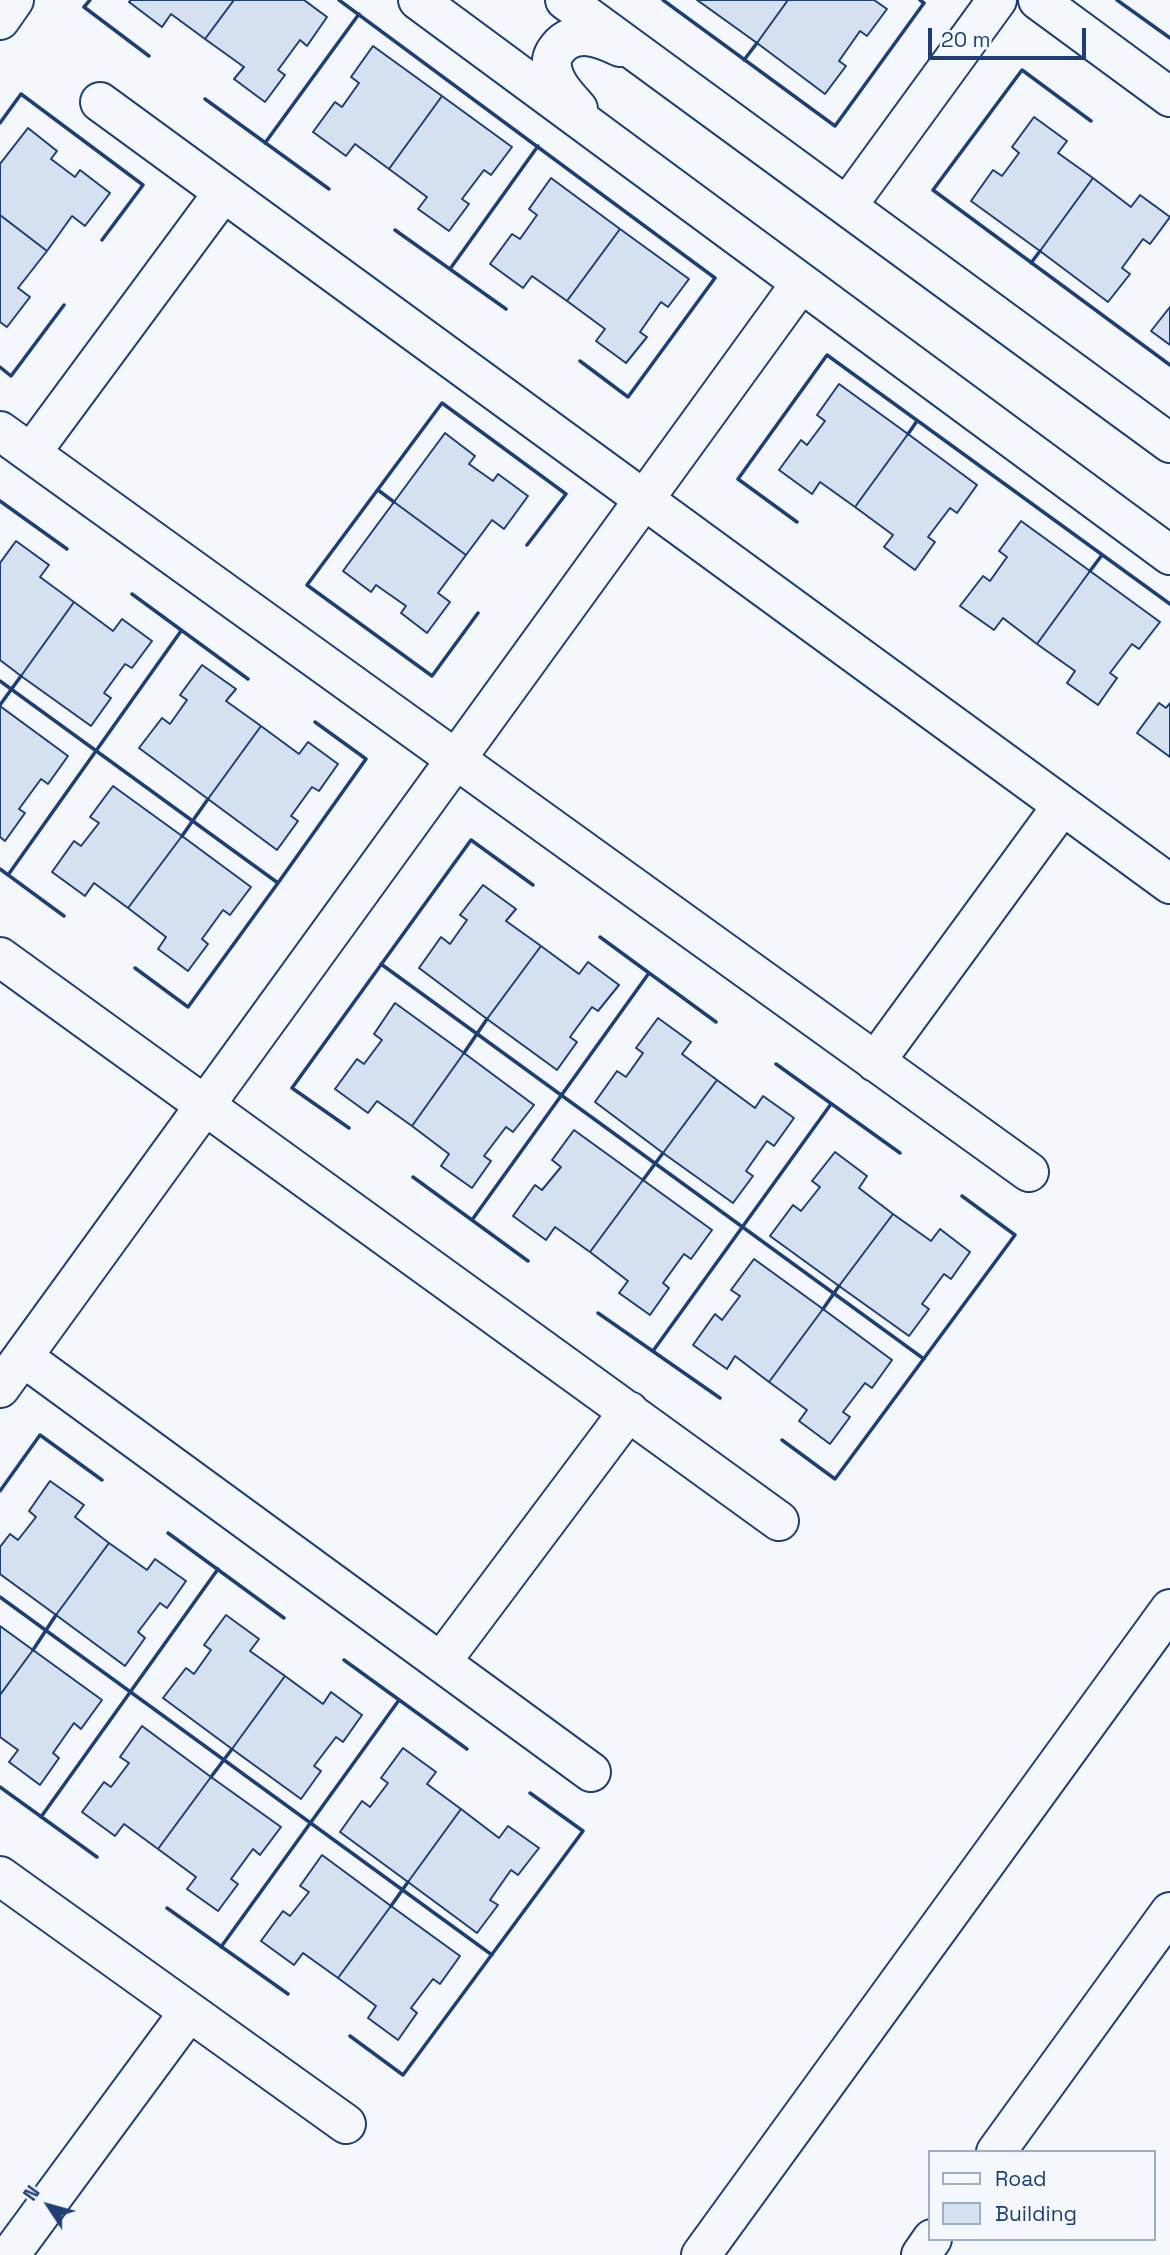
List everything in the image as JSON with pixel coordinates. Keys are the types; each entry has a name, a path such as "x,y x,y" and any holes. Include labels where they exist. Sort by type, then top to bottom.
{"street":[{"path":"0,20 15,0"},
{"path":"418,0 1170,555"},
{"path":"565,0 1170,443"},
{"path":"847,206 997,0"},
{"path":"1038,0 1170,97"},
{"path":"595,130 559,86 552,68 552,58 558,47 577,36 590,36 606,40 647,60"},
{"path":"100,103 1170,884"},
{"path":"31,453 223,193"},
{"path":"0,1388 801,283"},
{"path":"0,431 1029,1172"},
{"path":"876,1062 1062,806"},
{"path":"0,957 779,1521"},
{"path":"23,1357 591,1772"},
{"path":"441,1662 629,1412"},
{"path":"701,2255 1170,1609"},
{"path":"0,1876 346,2124"},
{"path":"997,2150 1170,1912"},
{"path":"10,2255 189,2012"}],"building":[{"path":"234,0 205,39 171,14 162,27 129,2"},
{"path":"234,0 304,0 327,17 307,46 300,40 278,70 285,75 265,102 234,79 244,67 205,39"},
{"path":"697,0 788,0 757,43"},
{"path":"788,0 874,0 887,9 867,36 860,31 839,61 846,66 825,94 757,43"},
{"path":"373,46 442,96 389,169 355,144 346,156 313,132 335,102 342,107 359,83 351,77"},
{"path":"442,96 512,147 491,175 484,170 462,199 469,204 449,231 418,209 427,197 389,169"},
{"path":"1034,117 1067,141 1058,153 1093,178 1040,251 971,201 993,170 1002,176 1019,153 1012,147"},
{"path":"28,128 57,151 51,159 75,177 80,170 110,193 85,226 72,216 47,251 0,215 0,164"},
{"path":"551,178 620,229 567,301 532,276 523,288 490,264 512,234 520,239 537,215 529,209"},
{"path":"1093,178 1131,207 1140,195 1170,217 1150,244 1143,239 1122,268 1130,274 1108,302 1040,251"},
{"path":"0,215 47,251 18,288 30,297 7,327 0,322"},
{"path":"620,229 689,279 668,307 661,302 640,332 647,337 626,363 596,341 605,329 567,301"},
{"path":"1170,307 1170,345 1151,331"},
{"path":"839,384 908,434 855,507 820,482 812,494 779,470 801,440 807,445 825,421 817,415"},
{"path":"445,433 475,456 469,464 493,481 498,474 528,496 504,529 492,520 466,555 394,502"},
{"path":"908,434 977,485 957,513 950,508 928,537 935,542 915,570 884,547 893,535 855,507"},
{"path":"394,502 466,555 438,593 450,602 427,633 401,613 406,606 376,585 371,592 343,571"},
{"path":"1021,521 1090,571 1037,644 1003,618 994,630 960,606 983,576 990,581 1007,557 999,551"},
{"path":"16,541 49,565 40,577 74,602 21,676 0,660 0,563"},
{"path":"1090,571 1160,622 1139,649 1132,644 1110,673 1117,678 1098,705 1067,683 1075,671 1037,644"},
{"path":"74,602 113,631 122,619 152,641 132,668 125,664 104,693 111,698 91,726 21,676"},
{"path":"202,665 236,689 226,701 261,726 208,799 139,748 162,718 170,724 187,700 180,695"},
{"path":"1159,703 1166,708 1170,703 1170,757 1137,733"},
{"path":"0,706 68,756 48,784 41,779 19,809 25,813 5,841 0,837"},
{"path":"261,726 299,754 308,742 338,764 319,791 312,787 291,816 298,821 277,850 208,799"},
{"path":"113,786 182,836 128,908 94,883 85,896 52,872 74,841 81,846 99,823 90,817"},
{"path":"182,836 251,887 230,915 223,910 202,939 208,944 188,971 158,949 166,937 128,908"},
{"path":"483,885 516,909 506,921 541,946 487,1019 419,968 441,937 450,944 467,920 460,915"},
{"path":"541,946 579,974 588,962 619,985 598,1011 592,1007 570,1037 577,1042 557,1070 487,1019"},
{"path":"395,1003 464,1053 412,1126 377,1101 368,1113 335,1089 357,1059 364,1064 382,1040 374,1034"},
{"path":"658,1018 691,1042 682,1054 717,1080 663,1153 595,1102 617,1071 626,1077 643,1053 636,1048"},
{"path":"464,1053 534,1105 513,1132 506,1127 484,1156 491,1161 472,1188 441,1166 449,1154 412,1126"},
{"path":"717,1080 755,1108 763,1096 794,1118 774,1146 767,1141 746,1171 753,1176 733,1203 663,1153"},
{"path":"574,1130 643,1180 590,1252 555,1227 546,1240 513,1216 535,1185 542,1190 561,1167 552,1160"},
{"path":"835,1152 867,1176 859,1188 893,1214 839,1286 770,1236 793,1205 801,1211 820,1187 812,1181"},
{"path":"643,1180 712,1230 691,1259 684,1254 663,1283 669,1288 650,1315 619,1293 628,1281 590,1252"},
{"path":"893,1214 931,1241 940,1229 970,1252 951,1279 944,1274 922,1304 929,1309 909,1336 839,1286"},
{"path":"754,1259 823,1309 769,1382 735,1356 727,1369 693,1345 715,1314 722,1320 740,1296 731,1290"},
{"path":"823,1309 892,1360 872,1388 865,1383 843,1412 850,1417 830,1444 799,1421 807,1410 769,1382"},
{"path":"50,1481 84,1505 75,1517 109,1543 56,1615 0,1574 0,1547 10,1534 18,1540 36,1517 29,1511"},
{"path":"109,1543 147,1570 155,1559 186,1581 167,1608 160,1603 138,1632 145,1638 125,1666 56,1615"},
{"path":"226,1615 259,1639 250,1651 285,1676 232,1749 163,1698 186,1668 194,1674 211,1650 204,1645"},
{"path":"0,1626 33,1650 0,1695"},
{"path":"33,1650 102,1700 81,1729 74,1723 53,1753 59,1758 40,1785 9,1762 18,1750 0,1737 0,1695"},
{"path":"285,1676 323,1704 331,1692 362,1715 343,1742 336,1737 314,1766 321,1771 301,1799 232,1749"},
{"path":"142,1726 211,1777 158,1849 124,1824 115,1836 82,1812 104,1782 111,1787 129,1763 120,1757"},
{"path":"403,1748 436,1772 427,1784 461,1809 408,1882 340,1832 362,1801 370,1807 388,1783 381,1778"},
{"path":"211,1777 281,1827 260,1855 253,1849 231,1879 238,1884 218,1911 187,1889 196,1877 158,1849"},
{"path":"461,1809 499,1838 508,1826 539,1848 518,1875 511,1870 490,1900 498,1905 477,1933 408,1882"},
{"path":"322,1855 391,1906 338,1978 303,1953 294,1965 261,1941 283,1911 290,1916 309,1892 300,1886"},
{"path":"391,1906 460,1956 440,1984 433,1979 411,2008 417,2013 398,2040 368,2018 376,2006 338,1978"}],"wall":[{"path":"90,0 84,7 149,56"},
{"path":"339,0 715,278 628,397 580,361"},
{"path":"663,0 835,126 924,3 920,0"},
{"path":"1117,0 1170,38"},
{"path":"265,143 359,14"},
{"path":"744,60 757,43"},
{"path":"1091,121 1022,70 933,190 1170,365"},
{"path":"0,123 21,94 143,185 102,240"},
{"path":"205,99 329,189"},
{"path":"450,269 538,146"},
{"path":"395,230 506,309"},
{"path":"1031,263 1040,251"},
{"path":"0,367 11,376 64,305"},
{"path":"797,522 738,479 827,355 1170,604"},
{"path":"478,613 432,676 307,585 442,403 566,494 527,545"},
{"path":"908,434 917,421"},
{"path":"378,490 394,502"},
{"path":"0,501 67,549"},
{"path":"1090,571 1102,555"},
{"path":"132,594 248,679"},
{"path":"8,875 181,631"},
{"path":"0,705 21,676"},
{"path":"0,681 278,883 188,1007 135,968"},
{"path":"278,883 366,759 315,722"},
{"path":"182,836 208,799"},
{"path":"349,1128 292,1088 471,840 533,885"},
{"path":"0,869 64,916"},
{"path":"600,937 716,1022"},
{"path":"381,964 924,1359"},
{"path":"472,1220 649,973"},
{"path":"464,1053 487,1019"},
{"path":"776,1064 900,1153"},
{"path":"653,1351 831,1104"},
{"path":"643,1180 663,1153"},
{"path":"413,1177 528,1261"},
{"path":"782,1440 835,1479 1015,1235 962,1196"},
{"path":"823,1309 839,1286"},
{"path":"598,1313 720,1398"},
{"path":"0,1491 40,1435 102,1480"},
{"path":"168,1533 284,1618"},
{"path":"41,1817 218,1569"},
{"path":"0,1597 492,1955"},
{"path":"33,1650 56,1615"},
{"path":"344,1660 467,1749"},
{"path":"221,1947 399,1700"},
{"path":"211,1777 232,1749"},
{"path":"0,1787 97,1857"},
{"path":"350,2036 403,2075 583,1831 530,1793"},
{"path":"391,1906 408,1882"},
{"path":"167,1908 288,1994"}]}
